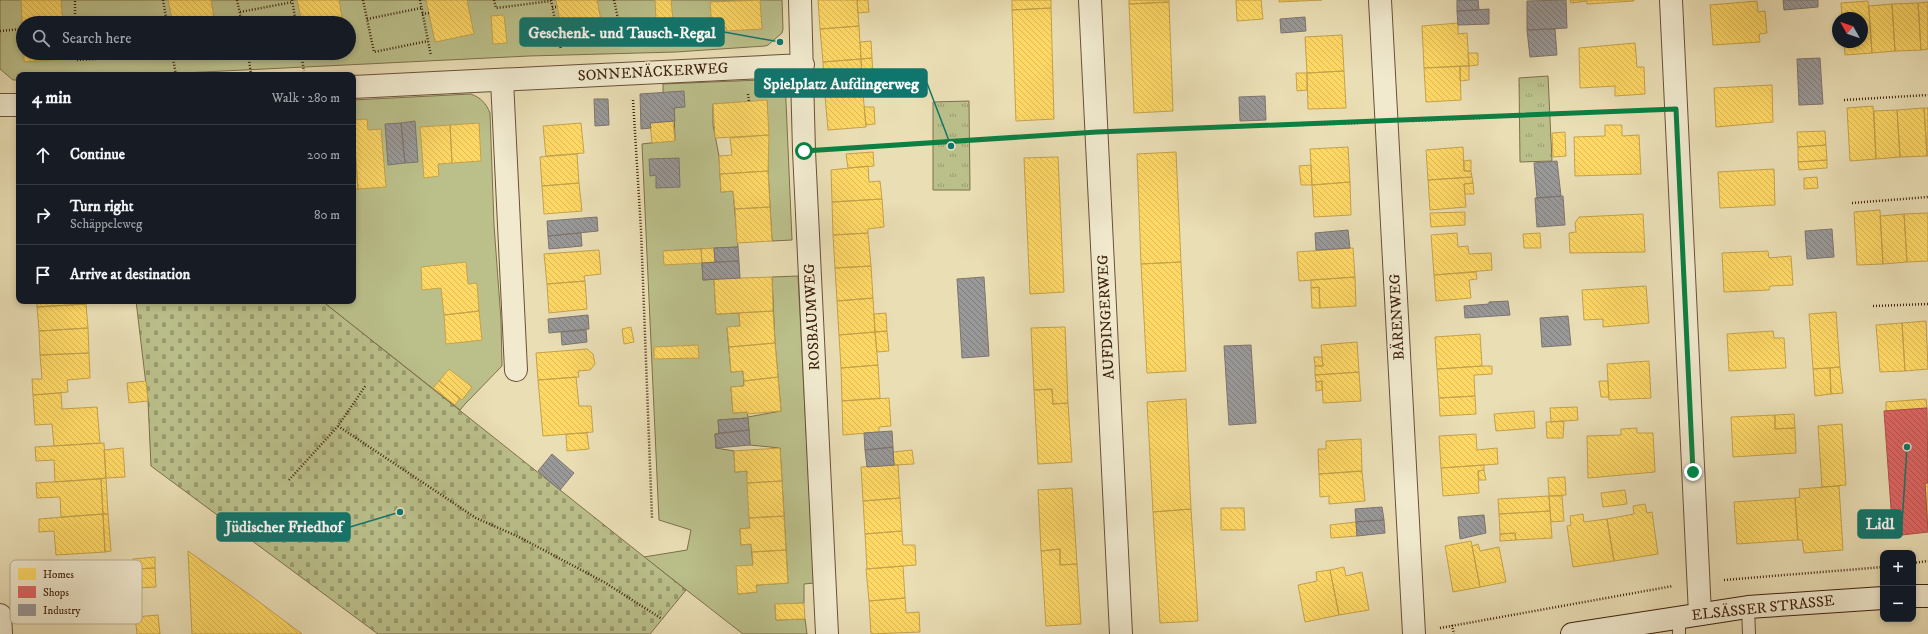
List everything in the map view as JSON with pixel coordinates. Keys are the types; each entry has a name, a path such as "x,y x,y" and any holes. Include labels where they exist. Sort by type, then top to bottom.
{"street":[{"name":"ROSBAUMWEG","path":"800,0 803,65 804,151 827,634"},
{"name":"AUFDINGERWEG","path":"1090,0 1121,634"},
{"name":"BÄRENWEG","path":"1380,0 1414,634"},
{"path":"1671,0 1700,614"},
{"name":"SONNENÄCKERWEG","path":"356,88 502,80 628,63 803,65"},
{"path":"502,80 516,370"},
{"path":"0,106 16,104"},
{"path":"1916,596 1928,596"},
{"name":"ELSÄSSER STRASSE","path":"1579,633 1679,625 1700,614 1748,607 1880,598"},
{"path":"0,615 1,634"}],"lane":[{"path":"1748,607 1749,634"}],"path":[{"path":"75,16 76,0"},
{"path":"163,0 166,16"},
{"path":"237,0 241,16"},
{"path":"363,0 374,52 428,41"},
{"path":"420,0 432,61"},
{"path":"494,0 496,8 551,1 562,53"},
{"path":"614,0 628,63 641,230 652,518"},
{"path":"240,12 292,1 295,16"},
{"path":"552,7 557,7"},
{"path":"367,19 421,8"},
{"path":"422,14 429,13"},
{"path":"0,31 16,30"},
{"path":"173,60 175,72"},
{"path":"249,60 252,72"},
{"path":"302,60 304,72"},
{"path":"1844,100 1928,95"},
{"path":"804,151 1097,132 1386,122 1676,109"},
{"path":"1852,203 1928,197"},
{"path":"1873,306 1928,304"},
{"path":"288,480 338,426 366,385"},
{"path":"338,426 476,518 519,537 604,582 662,619"},
{"path":"1916,563 1928,562"},
{"path":"1452,625 1454,634"}],"green space":[{"path":"0,0 782,0 782,33 765,46 676,52 529,56 203,72 16,72 16,80 13,80 0,69"},
{"path":"1548,76 1552,161 1520,162 1519,78"},
{"path":"785,79 792,240 772,241 768,171 767,101 713,104 713,125 719,156 721,192 733,191 738,247 664,251 702,263 703,280 714,279 716,314 739,313 740,326 727,328 731,372 743,371 744,386 731,387 733,413 747,412 748,417 781,411 775,343 772,277 798,276 814,583 804,584 804,603 775,605 776,620 805,619 807,634 743,634 644,557 687,550 691,530 659,520 642,144 675,140 674,108 663,92 663,84","holes":["748,418 750,445 780,448 788,583 756,585 756,592 738,594 753,565 751,544 741,545 740,529 750,528 747,471 735,472 734,451 716,448 715,434 719,433 718,420"]},
{"path":"471,94 483,101 490,113 494,225 501,320 502,366 460,410 326,304 356,304 356,100"},
{"path":"969,101 970,190 933,190 933,102"},
{"path":"136,304 326,304 686,590 650,634 378,634 151,466 148,401"}],"building: Homes":[{"path":"21,0 61,0 62,16 22,16"},
{"path":"168,0 211,0 214,16 171,16"},
{"path":"297,0 339,0 342,16 300,16"},
{"path":"426,0 467,0 474,34 435,42"},
{"path":"556,0 597,0 603,30 563,38"},
{"path":"655,0 671,0 673,20 656,21"},
{"path":"760,0 762,29 727,31 726,27 712,28 710,2"},
{"path":"818,0 857,0 859,26 820,29"},
{"path":"857,0 868,0 869,12 858,13"},
{"path":"1012,0 1051,0 1051,8 1012,10"},
{"path":"1129,0 1169,0 1169,2 1129,4"},
{"path":"1236,0 1261,0 1263,19 1237,21"},
{"path":"1279,0 1322,0 1279,2"},
{"path":"1570,0 1634,1 1587,4 1587,1 1571,3"},
{"path":"1757,1 1758,12 1765,11 1767,33 1759,34 1760,42 1713,45 1710,5"},
{"path":"1868,1 1872,53 1845,55 1844,48 1868,48 1868,12 1842,12 1841,3"},
{"path":"1169,2 1173,111 1134,113 1129,4"},
{"path":"1928,2 1928,49 1921,50 1918,3"},
{"path":"1918,3 1921,50 1895,51 1892,4"},
{"path":"1892,4 1895,51 1872,53 1869,6"},
{"path":"1051,8 1054,119 1016,121 1012,10"},
{"path":"504,15 507,43 493,44 491,16"},
{"path":"1458,23 1458,34 1467,33 1469,66 1424,68 1422,26"},
{"path":"859,26 861,59 823,62 820,29"},
{"path":"1342,35 1344,71 1307,73 1305,37"},
{"path":"871,41 872,58 861,59 860,42"},
{"path":"1635,43 1637,67 1644,67 1645,94 1615,96 1615,86 1580,88 1579,48"},
{"path":"1468,53 1478,53 1478,65 1469,66"},
{"path":"872,58 873,77 862,78 861,59"},
{"path":"861,59 863,93 825,96 823,62"},
{"path":"24,60 51,60 24,62"},
{"path":"1460,66 1469,66 1469,80 1460,81"},
{"path":"1460,66 1461,100 1426,102 1424,68"},
{"path":"1344,71 1346,108 1308,109 1307,73"},
{"path":"1296,73 1307,73 1307,90 1297,91"},
{"path":"1772,85 1773,122 1716,127 1714,88"},
{"path":"863,93 866,127 828,130 825,96"},
{"path":"767,100 769,135 715,138 713,104"},
{"path":"1873,106 1876,159 1850,161 1847,108"},
{"path":"864,107 874,107 875,124 866,125"},
{"path":"1924,108 1927,156 1900,157 1897,110"},
{"path":"1924,108 1928,108 1928,156 1927,156"},
{"path":"1897,110 1900,157 1876,159 1874,111"},
{"path":"367,119 368,130 381,129 386,187 358,189 356,161 356,120"},
{"path":"673,121 675,141 652,143 650,123"},
{"path":"479,123 481,161 452,163 450,125"},
{"path":"581,123 584,153 546,156 543,126"},
{"path":"450,125 452,163 438,164 439,176 424,178 420,127"},
{"path":"1605,125 1622,125 1622,136 1639,135 1641,174 1575,176 1574,137 1605,136"},
{"path":"1825,131 1826,145 1798,147 1797,132"},
{"path":"1565,132 1566,156 1553,157 1552,133"},
{"path":"769,135 768,171 720,174 719,156 732,155 730,138"},
{"path":"1826,145 1827,160 1798,162 1798,147"},
{"path":"1348,147 1350,182 1312,185 1310,149"},
{"path":"1463,147 1464,171 1471,171 1472,177 1428,180 1426,150"},
{"path":"873,152 874,166 848,168 846,154"},
{"path":"1176,152 1181,262 1141,264 1137,154"},
{"path":"577,154 579,183 542,186 540,157"},
{"path":"1058,157 1064,292 1030,294 1024,158"},
{"path":"1471,160 1471,171 1464,171 1464,161"},
{"path":"1827,160 1827,168 1799,170 1798,162"},
{"path":"356,165 358,189 356,189"},
{"path":"1311,165 1312,185 1301,185 1299,166"},
{"path":"868,166 869,182 880,181 882,199 832,202 831,170"},
{"path":"1774,169 1775,205 1720,208 1718,172"},
{"path":"768,171 770,207 735,209 733,191 721,192 720,174"},
{"path":"1472,177 1473,183 1464,184 1466,207 1430,210 1428,180"},
{"path":"1817,177 1818,188 1804,189 1804,178"},
{"path":"1350,182 1351,215 1314,217 1312,185"},
{"path":"579,183 582,211 544,214 542,186"},
{"path":"1473,183 1474,194 1465,194 1464,184"},
{"path":"882,199 884,227 868,229 868,233 833,235 832,202"},
{"path":"770,207 772,241 737,243 735,209"},
{"path":"1880,210 1883,264 1857,265 1854,212"},
{"path":"1465,212 1465,225 1431,227 1430,213"},
{"path":"1928,213 1928,261 1907,262 1904,214"},
{"path":"1643,214 1645,252 1570,253 1569,233 1576,232 1575,223 1579,217"},
{"path":"1904,214 1907,262 1883,264 1880,216"},
{"path":"868,233 871,266 835,268 833,235"},
{"path":"1457,233 1458,247 1468,246 1469,254 1491,253 1492,270 1434,275 1431,235"},
{"path":"1540,233 1541,248 1524,248 1523,234"},
{"path":"714,248 715,262 702,263 701,249"},
{"path":"1353,248 1355,277 1299,281 1297,252"},
{"path":"701,249 702,263 664,265 663,251"},
{"path":"599,250 601,274 584,276 585,281 547,284 544,254"},
{"path":"1768,251 1769,258 1791,256 1793,285 1770,286 1769,290 1724,292 1722,253"},
{"path":"466,262 468,284 477,283 479,311 444,315 441,288 422,290 421,267"},
{"path":"1181,262 1186,371 1147,373 1141,264"},
{"path":"871,266 873,298 837,301 835,268"},
{"path":"1476,272 1477,279 1469,280 1471,298 1436,301 1434,275"},
{"path":"772,277 773,311 716,314 714,279"},
{"path":"1355,277 1356,306 1320,308 1319,287 1311,288 1311,280"},
{"path":"585,281 587,309 549,313 547,284"},
{"path":"1646,286 1649,323 1603,327 1603,319 1584,320 1582,290"},
{"path":"1319,287 1320,308 1312,308 1311,288"},
{"path":"873,298 875,332 839,335 837,301"},
{"path":"37,304 86,304 37,307"},
{"path":"86,304 88,328 39,331 37,307"},
{"path":"479,311 482,340 446,344 444,315"},
{"path":"773,311 775,343 729,347 727,327 740,326 739,313"},
{"path":"1836,312 1840,367 1813,369 1809,314"},
{"path":"886,313 887,331 875,332 874,314"},
{"path":"1926,321 1928,369 1905,371 1902,323"},
{"path":"1902,323 1905,371 1880,372 1876,325"},
{"path":"631,327 634,342 624,344 622,329"},
{"path":"1065,327 1068,403 1053,404 1052,389 1034,390 1031,328"},
{"path":"88,328 89,353 40,355 39,331"},
{"path":"887,331 889,351 877,352 875,332"},
{"path":"1773,331 1774,338 1784,338 1786,368 1729,371 1727,334"},
{"path":"875,332 878,365 841,368 839,335"},
{"path":"1480,334 1482,366 1437,369 1435,337"},
{"path":"1357,342 1359,372 1315,375 1315,366 1323,366 1321,345"},
{"path":"775,343 778,377 744,381 743,371 731,372 729,347"},
{"path":"698,345 699,358 654,359 654,347"},
{"path":"587,349 593,354 595,364 590,370 578,371 579,377 538,380 536,353"},
{"path":"89,353 90,378 67,380 68,392 33,395 32,379 42,379 40,355"},
{"path":"1314,357 1322,357 1323,366 1315,366"},
{"path":"1649,361 1651,398 1609,400 1607,364"},
{"path":"878,365 880,398 842,401 841,368"},
{"path":"1492,366 1492,374 1474,375 1475,396 1439,398 1437,369"},
{"path":"1840,367 1843,393 1831,394 1830,368"},
{"path":"1830,368 1831,394 1815,396 1813,369"},
{"path":"449,369 472,387 462,400 439,381"},
{"path":"1359,372 1361,401 1323,403 1322,381 1316,382 1315,375"},
{"path":"576,377 579,406 591,406 593,432 543,436 538,380"},
{"path":"778,377 781,411 747,414 747,412 733,413 731,387 744,386 744,381"},
{"path":"146,381 148,401 129,403 127,383"},
{"path":"439,381 460,398 455,405 433,388"},
{"path":"1322,381 1322,390 1316,391 1316,382"},
{"path":"1599,381 1608,381 1609,397 1601,397"},
{"path":"1052,389 1053,404 1068,403 1072,462 1038,464 1034,390"},
{"path":"61,393 62,409 97,407 100,443 54,446 52,424 35,425 33,395"},
{"path":"1475,396 1476,414 1440,416 1439,398"},
{"path":"889,398 891,426 879,427 879,432 843,435 842,401"},
{"path":"1186,399 1191,509 1153,512 1147,402"},
{"path":"1926,399 1927,408 1886,411 1886,402"},
{"path":"1577,407 1578,420 1551,422 1550,408"},
{"path":"1534,411 1535,428 1496,431 1494,414"},
{"path":"1794,414 1795,428 1775,429 1775,415"},
{"path":"1775,415 1775,429 1795,428 1796,453 1733,457 1731,417"},
{"path":"1564,421 1563,438 1547,438 1546,422"},
{"path":"1842,424 1846,485 1822,487 1818,426"},
{"path":"1637,428 1637,433 1653,433 1655,472 1588,478 1587,436 1621,435 1621,429"},
{"path":"587,433 589,449 567,451 566,434"},
{"path":"1476,434 1477,450 1497,448 1498,464 1441,468 1439,436"},
{"path":"1361,439 1362,471 1319,474 1318,449 1326,449 1326,441"},
{"path":"104,443 106,478 55,482 54,460 36,461 35,447"},
{"path":"123,448 125,477 106,478 104,450"},
{"path":"780,448 782,481 747,483 747,471 735,472 734,451"},
{"path":"912,450 914,464 894,465 893,452"},
{"path":"898,465 900,498 863,501 861,467"},
{"path":"1484,465 1484,470 1478,471 1479,493 1443,496 1441,468"},
{"path":"1484,470 1486,480 1479,480 1478,471"},
{"path":"1362,471 1365,501 1329,504 1329,496 1320,497 1319,474"},
{"path":"1565,477 1566,495 1549,496 1548,478"},
{"path":"106,478 108,514 103,514 101,479"},
{"path":"101,479 103,514 61,517 60,497 37,498 36,483"},
{"path":"782,481 784,516 749,518 747,483"},
{"path":"1925,483 1928,483 1928,529"},
{"path":"1839,486 1843,550 1804,553 1802,540 1798,540 1795,498 1800,497 1799,489"},
{"path":"1072,488 1077,564 1060,565 1060,549 1041,551 1038,490"},
{"path":"1625,490 1627,504 1603,507 1601,493"},
{"path":"1549,496 1550,511 1499,514 1498,499"},
{"path":"1549,496 1562,496 1564,521 1551,522"},
{"path":"900,498 902,531 865,534 863,501"},
{"path":"1795,498 1798,540 1737,544 1734,502"},
{"path":"1645,504 1647,513 1652,512 1658,554 1614,561 1607,519 1634,514 1633,506"},
{"path":"1221,508 1244,508 1245,530 1221,530"},
{"path":"1191,509 1198,621 1160,623 1153,512"},
{"path":"1550,511 1552,538 1516,540 1515,533 1500,534 1499,514"},
{"path":"103,514 108,514 111,551 105,552"},
{"path":"103,514 105,552 56,555 54,531 39,532 39,519"},
{"path":"1583,514 1584,522 1607,519 1614,561 1573,567 1567,526 1571,525 1570,516"},
{"path":"784,516 786,550 752,552 751,544 741,545 740,529 750,528 749,518"},
{"path":"1356,522 1357,536 1331,538 1330,525"},
{"path":"902,531 903,545 915,545 916,565 867,569 865,534"},
{"path":"1515,533 1516,540 1500,541 1500,534"},
{"path":"1471,541 1480,587 1453,592 1445,546"},
{"path":"1478,544 1480,551 1499,547 1506,582 1480,587 1472,546"},
{"path":"1060,549 1060,565 1077,564 1081,624 1046,626 1041,551"},
{"path":"786,550 788,583 756,585 757,592 738,594 736,566 753,565 752,552"},
{"path":"188,551 250,595 302,634 192,634"},
{"path":"155,557 155,568 142,569 142,560 133,559"},
{"path":"903,566 905,598 869,601 866,569"},
{"path":"1344,567 1346,576 1362,572 1369,610 1339,615 1330,570"},
{"path":"155,568 156,587 142,588 142,569"},
{"path":"1330,570 1339,615 1305,622 1298,585 1317,581 1316,572"},
{"path":"905,598 906,613 919,612 920,632 871,634 869,601"},
{"path":"804,603 805,619 776,620 775,604"},
{"path":"158,615 160,634 137,634 136,624 142,624 142,616"}],"building: Shops":[{"path":"1927,408 1928,483 1925,483 1928,532 1893,536 1884,411"}],"building: Industry":[{"path":"1457,0 1478,0 1479,10 1457,11"},
{"path":"1566,0 1567,28 1527,30 1527,1"},
{"path":"1783,0 1818,0 1818,7 1784,10"},
{"path":"1489,9 1489,24 1458,25 1457,11"},
{"path":"1305,17 1306,31 1281,33 1280,19"},
{"path":"1555,29 1557,55 1530,57 1527,30"},
{"path":"1820,58 1823,104 1799,105 1797,59"},
{"path":"684,91 685,107 674,108 675,121 650,123 651,128 641,129 640,94"},
{"path":"1265,96 1266,120 1240,121 1239,97"},
{"path":"594,99 608,99 609,125 595,126"},
{"path":"415,121 418,162 405,163 401,123"},
{"path":"401,123 405,163 388,165 385,124"},
{"path":"679,158 680,187 656,188 656,175 650,176 649,159"},
{"path":"1557,161 1561,196 1537,198 1534,163"},
{"path":"1563,196 1565,225 1537,227 1535,198"},
{"path":"597,217 598,231 548,236 547,221"},
{"path":"1832,229 1834,257 1807,259 1805,231"},
{"path":"1348,230 1350,248 1316,250 1315,233"},
{"path":"581,233 582,246 549,249 548,236"},
{"path":"738,247 739,261 715,262 714,248"},
{"path":"739,261 740,278 703,280 702,263"},
{"path":"984,277 989,356 962,358 957,279"},
{"path":"1508,301 1510,315 1465,318 1464,306"},
{"path":"588,315 589,329 549,333 548,319"},
{"path":"1568,316 1571,345 1542,347 1540,318"},
{"path":"586,330 587,342 562,345 561,332"},
{"path":"1251,345 1256,423 1229,425 1224,346"},
{"path":"748,418 749,430 719,433 718,420"},
{"path":"749,430 750,445 716,448 715,434"},
{"path":"892,431 893,447 865,450 864,433"},
{"path":"893,447 894,465 867,467 865,450"},
{"path":"552,454 574,473 560,490 538,471"},
{"path":"1382,507 1384,520 1356,522 1355,509"},
{"path":"1484,515 1486,533 1460,539 1458,517"},
{"path":"1384,520 1385,533 1357,536 1356,522"}],"place":[{"name":"Geschenk- und Tausch-Regal","path":"780,42"},
{"name":"Spielplatz Aufdingerweg","path":"951,146"},
{"name":"Lidl","path":"1907,447"},
{"name":"Jüdischer Friedhof","path":"400,512"}],"route":[{"path":"804,151 1097,132 1386,122 1676,109 1693,472"}]}
